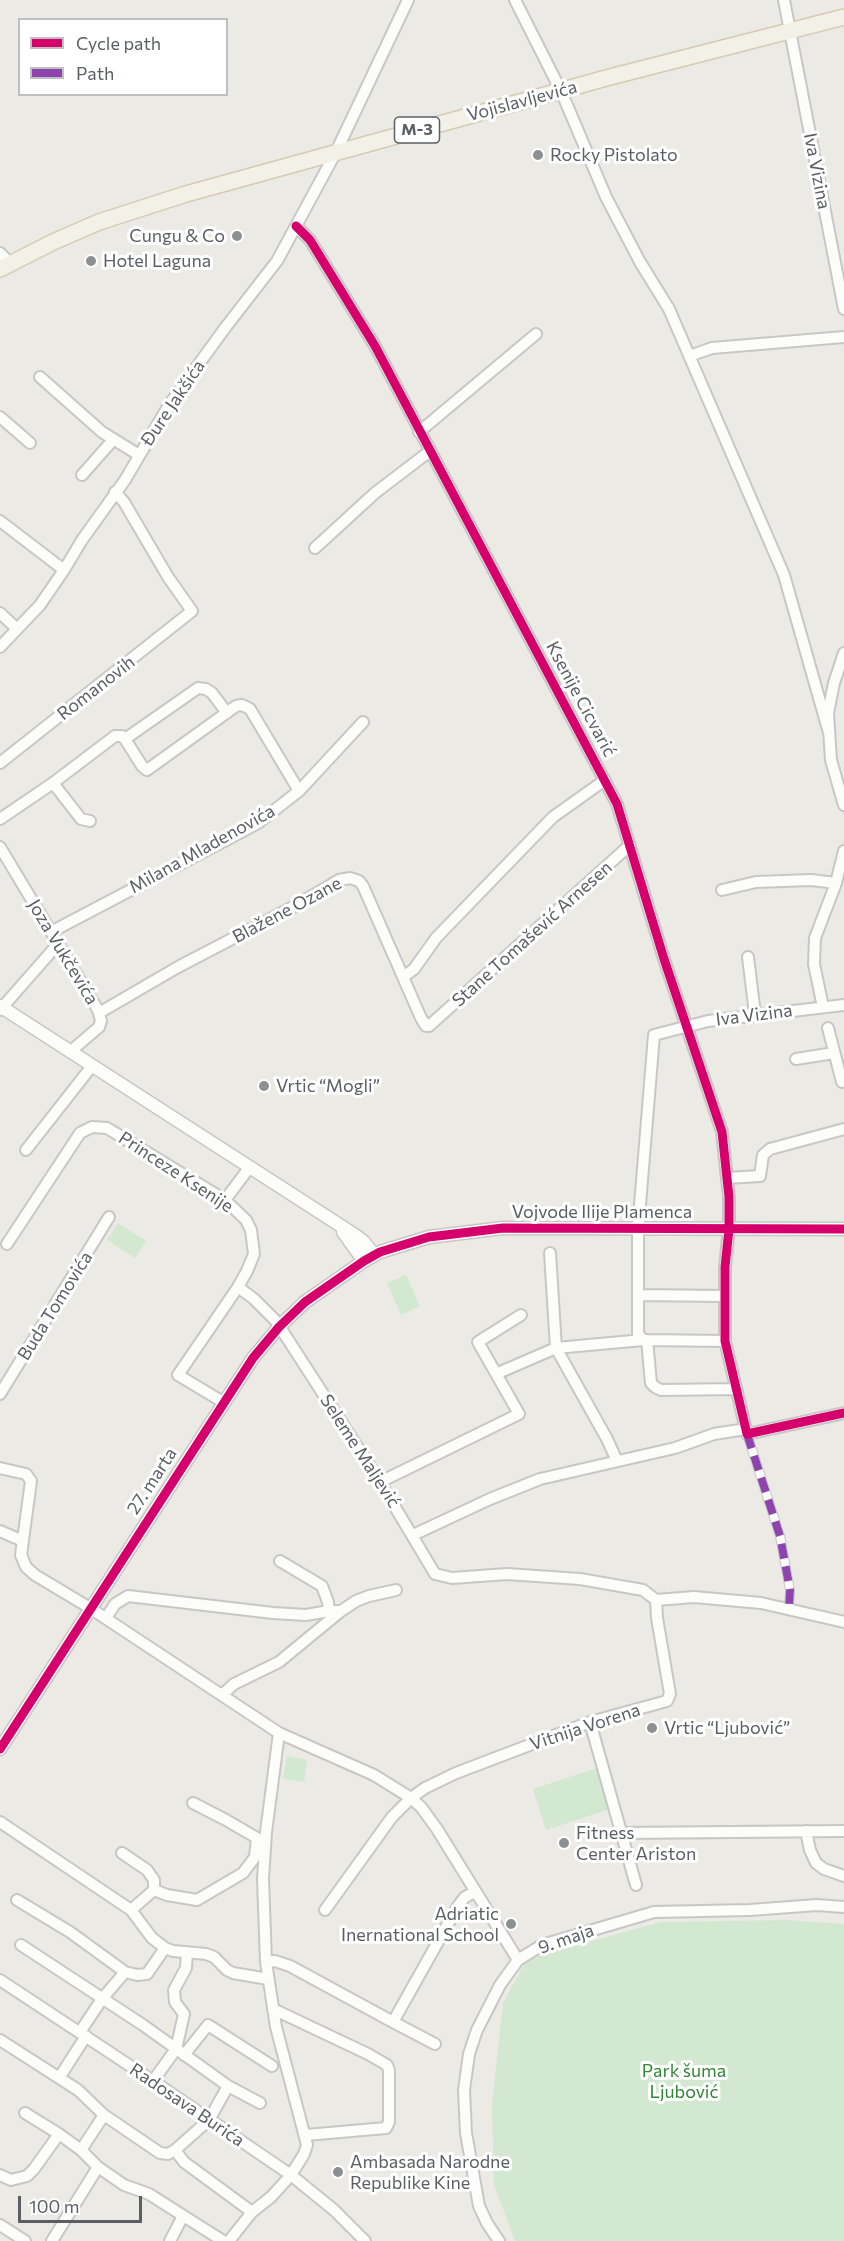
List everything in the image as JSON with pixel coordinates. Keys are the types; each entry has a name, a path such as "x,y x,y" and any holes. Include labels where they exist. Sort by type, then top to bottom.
{"main road":[{"name":"Vojislavljevića","path":"3,262 99,222 213,186 610,77 844,17"}],"street":[{"name":"Đure Jakšića","path":"0,647 40,604 139,455 169,405 277,261 336,152 408,0"},
{"path":"515,0 561,92 606,197 640,262 669,309 784,575 829,733"},
{"name":"Iva Vizina","path":"784,0 841,274 844,304"},
{"name":"Ksenije Cicvarić","path":"296,226 310,240 363,326 617,804 686,1027 722,1132 729,1229 725,1255 724,1296"},
{"path":"419,432 536,334"},
{"path":"689,356 712,348 844,337"},
{"path":"40,377 80,415 113,440 139,455"},
{"path":"0,417 30,443"},
{"path":"82,475 113,440"},
{"path":"315,548 375,493 430,451"},
{"name":"Romanovih","path":"0,763 192,611 168,577 124,502 115,492"},
{"path":"0,521 64,570"},
{"path":"0,613 16,628"},
{"path":"844,653 834,683 828,713 835,779 844,805"},
{"path":"125,739 198,688 212,693 227,713"},
{"path":"0,819 53,783 115,736 125,739 147,770 227,713 242,705 250,709 299,791"},
{"name":"Milana Mladenovića","path":"51,932 258,823 299,791 363,722"},
{"path":"403,977 414,969 436,938 553,817 605,780"},
{"path":"53,783 81,819 90,821"},
{"name":"Stane Tomašević Arnesen","path":"434,1022 630,845"},
{"name":"Joza Vukčevića","path":"0,847 4,861 51,932 99,1013 101,1021 98,1029 70,1051"},
{"path":"823,1007 813,964 814,944 817,929 836,883 844,851"},
{"name":"Blažene Ozane","path":"99,1013 178,967 346,878 356,879 363,886 424,1024 426,1026 434,1022"},
{"path":"722,890 756,882 811,880 836,883"},
{"path":"58,944 1,1008 364,1242 369,1258"},
{"path":"748,957 755,1014"},
{"name":"Iva Vizina","path":"638,1229 654,1035 708,1021 844,1005"},
{"path":"828,1028 837,1050 842,1082"},
{"path":"796,1059 837,1050"},
{"path":"26,1150 92,1066"},
{"name":"Princeze Ksenije","path":"7,1244 80,1133 92,1127 107,1128 225,1200 246,1220 254,1254 238,1287 178,1374 223,1402"},
{"path":"727,1178 760,1176 763,1155 770,1149 844,1129"},
{"path":"225,1200 249,1168"},
{"name":"Buda Tomovića","path":"0,1394 109,1217"},
{"name":"Vojvode Ilije Plamenca","path":"369,1258 402,1244 468,1231 503,1228 844,1230"},
{"path":"638,1229 638,1334 645,1340 651,1383 655,1388 661,1390 735,1389"},
{"path":"550,1253 556,1348 617,1461"},
{"name":"27. marta","path":"0,1749 223,1402 258,1352 279,1327 312,1296 369,1258"},
{"path":"238,1287 254,1299 279,1327"},
{"path":"638,1295 724,1296 725,1341 746,1432 780,1536 790,1590 789,1608"},
{"path":"380,1482 519,1414 498,1373 478,1342 521,1315"},
{"name":"Seleme Maljević","path":"279,1327 380,1482 413,1535 432,1572 439,1576 452,1578 507,1574 580,1579 643,1590 657,1600"},
{"path":"498,1373 556,1348 645,1340 725,1341"},
{"path":"413,1535 530,1483 675,1448 714,1434 746,1432 844,1413"},
{"path":"0,1468 26,1474 31,1480 21,1555 22,1562 35,1575 106,1618 279,1733 374,1775 411,1798 437,1829 518,1960"},
{"path":"0,1531 23,1541"},
{"path":"280,1561 322,1586 329,1611"},
{"path":"223,1694 234,1684 279,1662 341,1611 369,1596 396,1590"},
{"path":"106,1618 119,1599 133,1596 273,1613 306,1615 341,1611"},
{"path":"657,1600 694,1597 761,1603 844,1622"},
{"name":"Vitnija Vorena","path":"325,1910 392,1817 425,1788 456,1773 590,1722 669,1699 657,1618 657,1600"},
{"path":"306,1615 313,1636"},
{"path":"590,1722 636,1885"},
{"path":"154,1890 188,1899 204,1897 248,1869 255,1857 261,1837 279,1733"},
{"path":"193,1803 261,1837"},
{"path":"0,1822 131,1910 152,1938 165,1948 214,1957 233,1973 268,1979"},
{"path":"806,1831 810,1850 816,1863 824,1869 844,1876"},
{"path":"622,1833 844,1831"},
{"path":"229,2241 252,2212 271,2197 291,2175 307,2145 287,2070 268,1979 261,1837"},
{"path":"122,1853 152,1876 154,1890"},
{"path":"131,1910 154,1890"},
{"path":"393,2022 458,1906 465,1897 475,1892"},
{"path":"17,1900 70,1932 125,1972 137,1976 147,1974 165,1948"},
{"name":"9. maja","path":"499,2241 482,2215 477,2196 466,2133 464,2090 469,2054 477,2030 500,1985 518,1960 542,1945 654,1912 757,1910 810,1905 844,1907"},
{"path":"21,1944 143,2025 228,2086 260,2103"},
{"path":"180,2052 184,2014 175,2002 174,1989 186,1968 188,1952"},
{"path":"266,1962 275,1961 290,1966 435,2044"},
{"path":"59,2078 102,1999 125,1972"},
{"name":"Radosava Burića","path":"0,1980 291,2175 334,2210 363,2240"},
{"path":"273,2009 368,2054 387,2065 389,2070 389,2122 386,2128 306,2135"},
{"path":"153,2081 208,2025 272,2066"},
{"path":"0,2040 78,2090 104,2115 160,2153 168,2154 175,2150 208,2120 228,2086"},
{"path":"25,2113 59,2134 81,2150 98,2167 124,2185 149,2194 223,2241"},
{"path":"81,2150 104,2115"},
{"path":"1,2177 10,2180 27,2176 59,2134"},
{"path":"175,2150 184,2162 252,2212"},
{"path":"52,2241 98,2167"},
{"path":"170,2241 183,2216"},
{"path":"0,2225 26,2241"}],"green space":[{"path":"118,1223 146,1241 135,1258 107,1240"},
{"path":"406,1275 420,1306 401,1315 387,1283"},
{"path":"287,1756 307,1760 304,1782 283,1779"},
{"path":"597,1768 610,1809 546,1830 533,1789"},
{"name":"Park šuma Ljubović","path":"787,1920 844,1924 844,2241 515,2241 494,2185 492,2105 503,2003 527,1959 661,1922"}],"marked path":[{"path":"747,1434 780,1536 790,1590 789,1608"}],"cycle path":[{"path":"296,226 310,240 375,346 617,804 664,959 722,1132 729,1197 729,1229 725,1267 725,1341 747,1434 844,1413"},
{"path":"0,1749 253,1358 279,1327 305,1302 364,1261 380,1252 429,1237 503,1228 844,1229"}],"place":[{"name":"Rocky Pistolato","path":"538,155"},
{"name":"Cungu & Co","path":"237,236"},
{"name":"Hotel Laguna","path":"91,261"},
{"name":"Vrtic “Mogli”","path":"264,1086"},
{"name":"Vrtic “Ljubović”","path":"652,1728"},
{"name":"Fitness Center Ariston","path":"564,1843"},
{"name":"Adriatic Inernational School","path":"511,1924"},
{"name":"Ambasada Narodne Republike Kine","path":"338,2172"}]}
